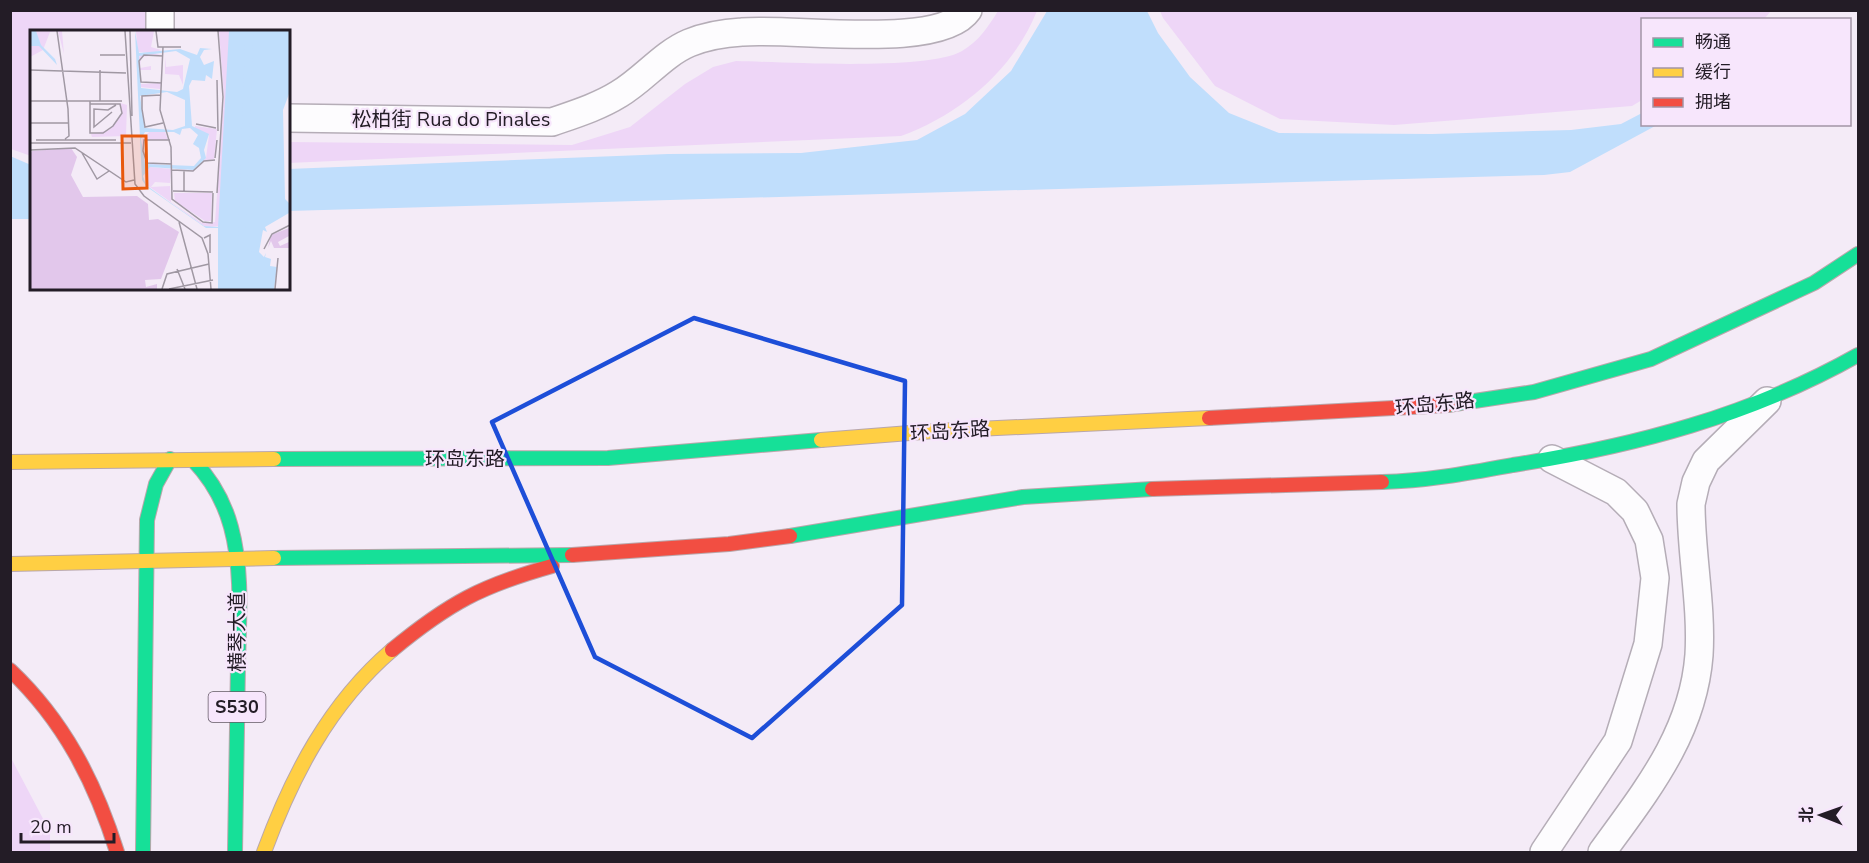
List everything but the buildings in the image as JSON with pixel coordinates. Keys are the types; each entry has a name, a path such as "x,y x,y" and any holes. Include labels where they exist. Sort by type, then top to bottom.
{"main road":[{"name":"环岛东路","path":"10,462 170,459 608,458 935,431 1438,407 1534,392 1651,359 1814,283 1858,254"},
{"path":"10,564 236,562 392,556 588,555 719,545 786,537 1023,497 1100,491 1418,481 1552,459 1693,427 1769,399 1826,373 1858,355"},
{"path":"143,852 146,563 149,511 156,484 170,459"},
{"name":"横琴大道","path":"194,460 213,480 222,501 232,529 236,562 238,616 236,852"},
{"path":"264,852 283,799 314,741 346,694 385,655 427,622 468,595 497,583 588,555"},
{"path":"10,670 48,710 81,758 117,852"}],"street":[{"path":"160,10 160,30"},
{"name":"松柏街 Rua do Pinales","path":"290,118 552,122 586,111 620,94 687,44 711,36 745,32 915,34 951,25 968,10"},
{"path":"1602,852 1658,773 1676,742 1693,689 1699,655 1690,504 1696,482 1706,461 1769,399"},
{"path":"1544,852 1618,741 1648,644 1654,578 1649,540 1635,511 1616,492 1552,459"}],"highlighted area":[{"path":"694,318 905,381 902,605 752,738 595,657 492,422"}],"shaded area":[{"path":"1160,10 1771,11 1765,18 1641,18 1641,101 1632,106 1394,125 1280,119 1215,86 1163,18"},
{"path":"11,11 149,11 149,30 30,30 30,156 11,149"},
{"path":"998,11 1037,11 1014,52 983,87 944,115 901,136 290,163 290,142 572,145 630,127 685,84 713,67 736,61 854,64 919,61 945,57 962,51 987,28"},
{"path":"10,756 50,832 50,852 11,852"}],"water":[{"path":"1047,11 1147,11 1158,33 1190,77 1229,113 1279,133 1432,134 1571,130 1621,124 1641,114 1641,126 1655,126 1570,172 1544,175 290,211 290,169 668,154 801,153 917,140 965,114 1011,71"},
{"path":"10,156 30,165 30,219 11,219"}],"traffic: fast":[{"path":"1448,405 1534,392 1651,359 1814,283 1858,254"},
{"path":"1382,482 1464,474 1647,438 1733,412 1776,395 1858,355"},
{"path":"274,459 608,458 821,440"},
{"path":"143,852 147,520 156,484 170,459"},
{"path":"193,460 212,483 225,508 235,544 239,578 235,852"},
{"path":"790,536 1023,497 1152,489"},
{"path":"274,558 572,555"}],"traffic: slow":[{"path":"821,440 935,431 1209,418"},
{"path":"10,462 274,459"},
{"path":"10,564 274,558"},
{"path":"264,852 287,796 315,743 349,694 392,650"}],"traffic: jam":[{"path":"1209,418 1448,405"},
{"path":"1152,489 1382,482"},
{"path":"572,555 729,544 790,536"},
{"path":"392,650 431,620 467,598 505,581 552,566"},
{"path":"10,670 46,710 76,754 99,801 117,852"}]}
